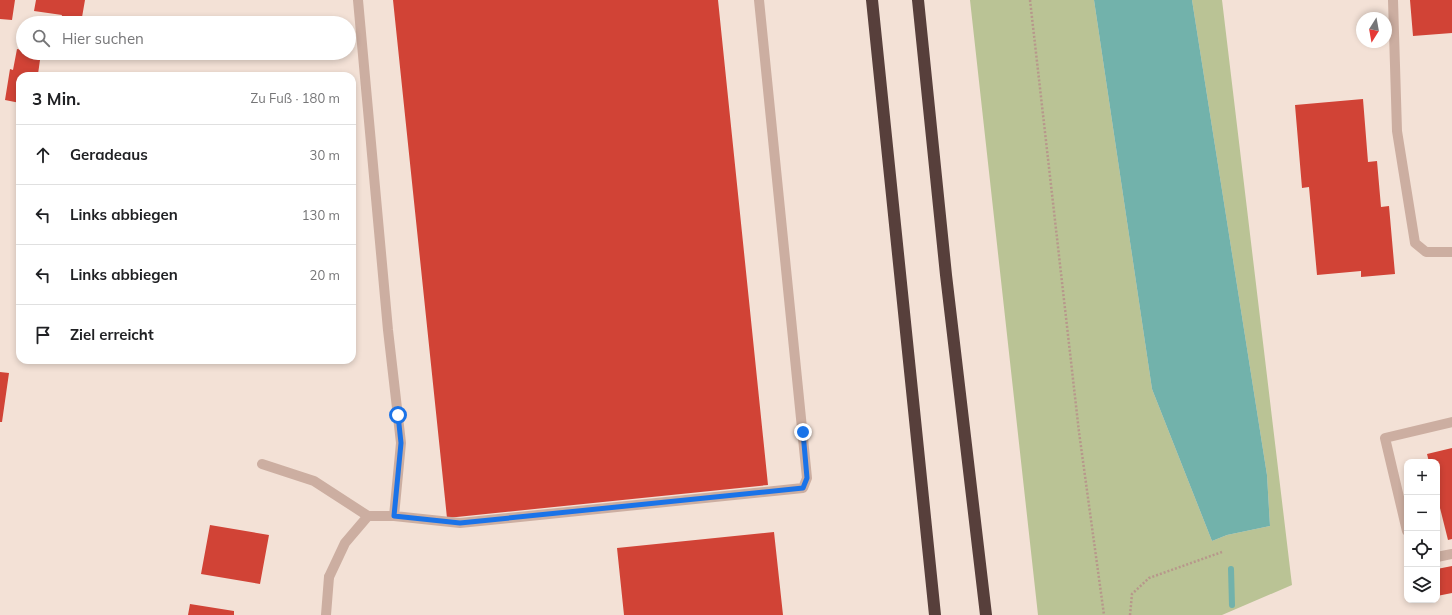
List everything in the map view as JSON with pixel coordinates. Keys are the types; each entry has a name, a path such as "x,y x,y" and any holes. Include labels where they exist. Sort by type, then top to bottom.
{"highway":[{"path":"872,0 935,615"},
{"path":"918,0 945,267 986,615"}],"street":[{"path":"358,0 388,330 401,443 394,516"},
{"path":"262,464 314,481 368,516 394,516 460,523 803,488 807,478 759,0"},
{"path":"1393,0 1397,131 1415,243 1426,252 1452,252"},
{"path":"1404,518 1385,438 1452,422"},
{"path":"326,615 329,577 345,543 368,516"},
{"path":"1440,557 1452,554"}],"path":[{"path":"1030,0 1079,432 1104,615"},
{"path":"1130,615 1132,594 1150,578 1222,552"}],"green space":[{"path":"970,0 1094,0 1152,389 1212,541 1227,535 1270,526 1267,475 1192,0 1222,0 1292,585 1222,615 1038,615"}],"water":[{"path":"1094,0 1192,0 1267,475 1270,526 1227,535 1212,541 1152,389"}],"building":[{"path":"0,0 15,0 12,20 0,19"},
{"path":"36,0 85,0 82,16 62,16 34,11"},
{"path":"393,0 718,0 768,485 447,518"},
{"path":"1410,0 1452,0 1452,33 1413,36"},
{"path":"16,54 16,60 40,60 38,72 16,72 16,102 5,100 10,69 13,70"},
{"path":"1363,99 1368,162 1377,161 1381,207 1389,206 1395,274 1361,277 1361,271 1317,275 1309,187 1302,188 1295,105"},
{"path":"0,372 9,373 2,422 0,422"},
{"path":"1452,448 1452,539 1448,540 1440,508 1440,459 1428,459 1427,454"},
{"path":"210,525 269,535 260,584 201,574"},
{"path":"774,532 783,615 624,615 617,548"},
{"path":"1452,566 1452,593 1440,595 1440,568"},
{"path":"190,604 234,611 234,615 188,615"}],"waterway":[{"path":"1231,569 1232,605"}],"route":[{"path":"398,415 401,443 394,516 460,523 803,488 807,478 803,432"}]}
